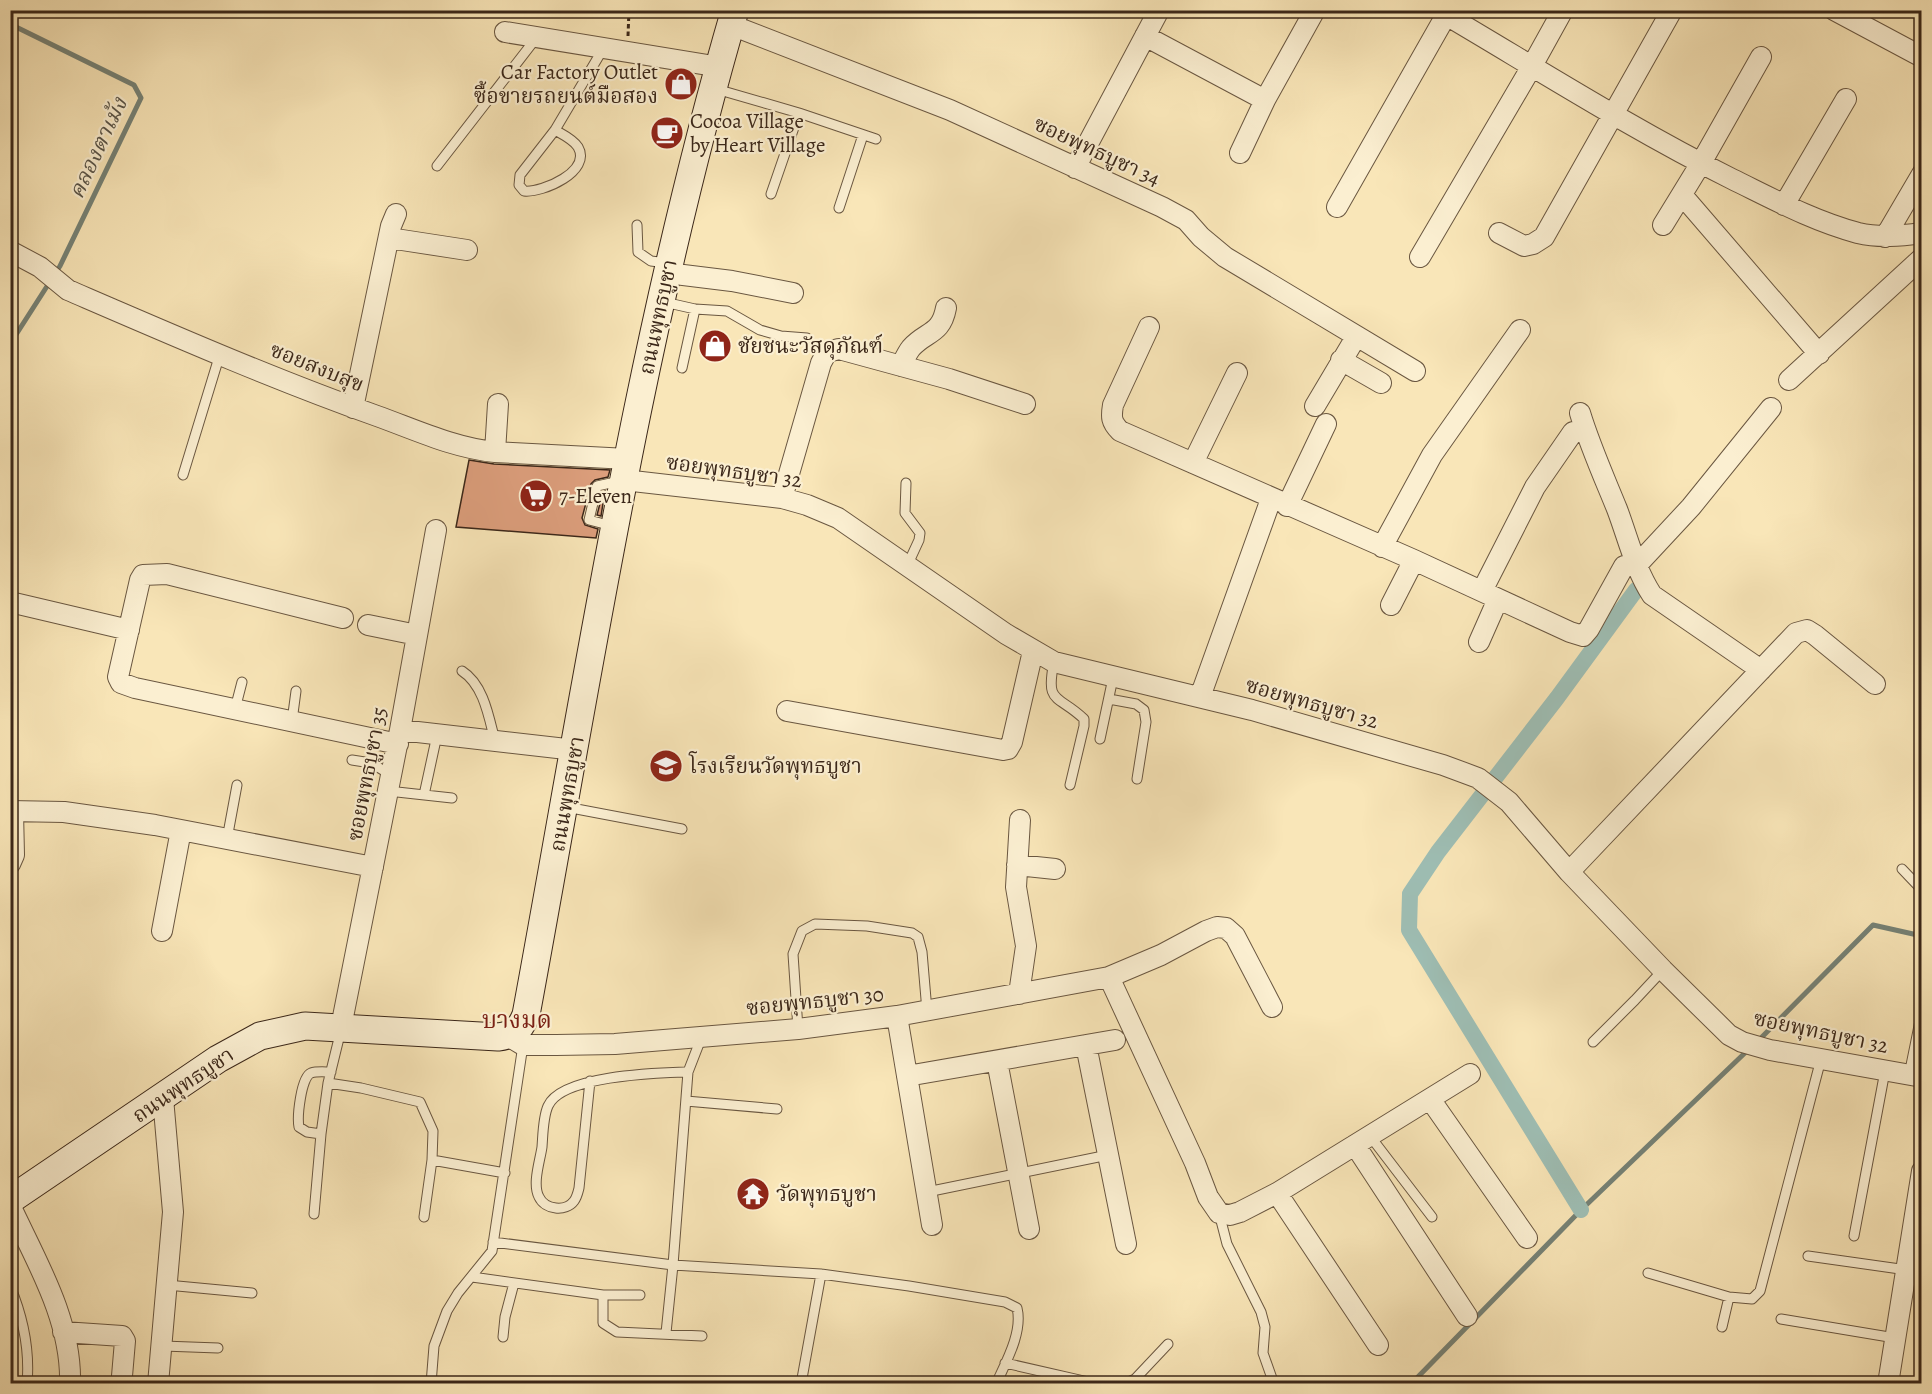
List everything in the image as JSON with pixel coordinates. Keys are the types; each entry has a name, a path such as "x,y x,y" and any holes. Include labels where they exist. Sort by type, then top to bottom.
{"main road":[{"name":"ถนนพุทธบูชา","path":"10,1200 218,1059 260,1036 305,1026 341,1026 516,1040 515,1033 526,1016 614,527 661,302 733,18"}],"street":[{"path":"1075,168 1159,10"},
{"path":"1240,153 1265,100 1315,10"},
{"path":"1420,257 1563,10"},
{"path":"1499,233 1524,246 1533,244 1544,237 1672,10"},
{"path":"1834,10 1922,57"},
{"path":"1337,207 1448,13 1614,115 1701,163 1811,219 1860,233 1886,237 1922,233"},
{"name":"ซอยพุทธบูชา 34","path":"733,18 950,110 1162,207 1186,220 1201,237 1225,257 1415,371"},
{"path":"505,32 627,52 717,78"},
{"path":"1145,36 1265,100"},
{"path":"1663,225 1761,57"},
{"path":"1784,205 1846,99"},
{"path":"1886,237 1922,174"},
{"path":"1682,195 1819,354"},
{"path":"353,408 388,238 396,214"},
{"path":"388,238 467,249"},
{"name":"ซอยสงบสุข","path":"10,251 40,267 68,291 353,408 474,450 626,469"},
{"path":"1789,380 1922,258"},
{"path":"669,268 793,293"},
{"path":"901,366 910,349 943,322 946,308"},
{"path":"1149,327 1113,405 1111,416 1113,424 1120,431 1583,636 1630,566 1690,507 1771,408"},
{"path":"1382,547 1432,455 1520,330"},
{"path":"1315,406 1356,337"},
{"path":"782,498 821,363 828,352 839,349 949,379 1025,404"},
{"path":"1341,360 1381,383"},
{"path":"1193,463 1237,373"},
{"path":"495,452 498,404"},
{"path":"1580,413 1589,444 1616,508 1630,566 1652,595 1761,670"},
{"path":"1200,697 1279,502 1326,424"},
{"path":"1479,642 1490,595 1530,495 1573,432"},
{"name":"ซอยพุทธบูชา 32","path":"626,469 782,498 807,505 838,518 1033,651 1054,662 1113,678 1200,697 1443,765 1478,778 1509,802 1569,872 1663,970 1719,1025 1742,1042 1770,1050 1915,1076"},
{"name":"ซอยพุทธบูชา 35","path":"341,1026 399,737 436,530"},
{"path":"1391,605 1414,560"},
{"path":"343,618 167,574 143,575 118,677 122,683 135,688 292,721 399,737 437,735 575,750"},
{"path":"10,602 129,630"},
{"path":"368,625 417,635"},
{"path":"1569,872 1796,633 1808,630 1875,684"},
{"path":"787,711 1003,750 1008,749 1012,742 1033,651"},
{"path":"10,864 14,855 12,811 64,812 181,830 373,867"},
{"path":"1019,994 1026,946 1016,887 1020,820"},
{"path":"162,931 181,830"},
{"path":"1017,866 1055,869"},
{"name":"ซอยพุทธบูชา 30","path":"516,1040 615,1044 798,1029 897,1016 1109,977 1161,955 1217,927 1226,928 1235,936 1272,1007"},
{"path":"1109,977 1195,1163 1208,1197 1219,1213 1230,1215 1240,1212 1277,1193 1470,1074"},
{"path":"897,1016 932,1225"},
{"path":"907,1076 1115,1040"},
{"path":"1086,1046 1126,1244"},
{"path":"997,1060 1029,1229"},
{"path":"158,1383 173,1212 163,1098"},
{"path":"1430,1099 1527,1238"},
{"path":"1362,1141 1467,1316"},
{"path":"1888,1383 1907,1270 1917,1234 1922,1171"},
{"path":"1277,1193 1378,1345"},
{"path":"10,1205 58,1306 68,1355 70,1383"},
{"path":"63,1332 123,1336 125,1341 123,1376"}],"lane":[{"path":"437,166 537,38"},
{"path":"555,130 577,145 580,162 576,169 558,181 540,190 524,191 519,185 520,174 555,130 603,49"},
{"path":"717,78 799,112 876,139"},
{"path":"771,195 799,112"},
{"path":"839,208 863,135"},
{"path":"637,225 638,252 651,261 669,268"},
{"path":"661,302 695,309 727,311 760,330 781,336 807,338"},
{"path":"682,368 695,309"},
{"path":"183,475 220,354"},
{"path":"906,483 905,513 920,533 920,540 907,566"},
{"path":"1054,662 1050,683 1052,693 1063,704 1084,718 1070,785"},
{"path":"462,671 475,682 485,705 495,741"},
{"path":"1100,739 1113,678"},
{"path":"235,709 242,682"},
{"path":"292,721 296,691"},
{"path":"1109,699 1136,704 1144,710 1146,722 1137,779"},
{"path":"424,795 437,735"},
{"path":"352,760 371,763 390,783 424,795 452,798"},
{"path":"227,839 237,785"},
{"path":"564,807 682,829"},
{"path":"1902,869 1922,890"},
{"path":"798,1029 793,954 802,931 815,924 867,926 912,933 918,937 922,952 927,1011"},
{"path":"1593,1042 1663,970"},
{"path":"1915,1076 1922,1011"},
{"path":"314,1214 328,1083 341,1026"},
{"path":"666,1334 688,1072 702,1036"},
{"path":"431,1383 434,1346 447,1311 458,1293 492,1251 504,1173 516,1040"},
{"path":"1648,1273 1729,1297 1752,1299 1760,1291 1821,1059"},
{"path":"1854,1236 1885,1070"},
{"path":"321,1134 307,1132 299,1127 300,1103 306,1077 315,1072 331,1072"},
{"path":"590,1081 579,1188 575,1200 567,1206 557,1208 548,1206 539,1198 536,1184 548,1105 558,1094 590,1081 688,1072"},
{"path":"328,1083 420,1102 433,1131 432,1160 424,1217"},
{"path":"686,1101 777,1108"},
{"path":"1362,1141 1432,1217"},
{"path":"927,1192 1108,1155"},
{"path":"432,1160 504,1173"},
{"path":"1219,1213 1227,1244 1261,1312 1265,1327 1263,1353 1274,1383"},
{"path":"493,1242 673,1265 821,1274 1005,1302 1017,1308 1020,1318 996,1383"},
{"path":"1808,1256 1907,1270"},
{"path":"801,1383 821,1274"},
{"path":"472,1277 603,1296 640,1294"},
{"path":"503,1337 505,1317 514,1283"},
{"path":"167,1284 252,1293"},
{"path":"10,1286 27,1342 27,1383"},
{"path":"603,1296 603,1323 609,1329 617,1332 702,1336"},
{"path":"1722,1327 1729,1297"},
{"path":"1781,1319 1895,1338"},
{"path":"1124,1383 1135,1379 1168,1344"},
{"path":"163,1346 218,1348"},
{"path":"1005,1363 1097,1383"}],"path":[{"path":"627,52 629,10"}],"building":[{"name":"7-Eleven","path":"469,460 494,464 610,470 608,477 595,480 591,484 582,518 585,525 598,529 596,538 456,527"},
{"path":"605,491 601,516 597,515"}],"waterway":[{"name":"คลองตาเม้ง","path":"10,24 134,85 141,98 60,266 10,344"},
{"path":"1581,1210 1409,930 1410,894 1438,852 1557,698 1636,590"},
{"path":"1758,1041 1873,925 1922,936"},
{"path":"1411,1384 1581,1210 1749,1049"}],"place":[{"name":"Car Factory Outlet ซื้อขายรถยนต์มือสอง","path":"681,84"},
{"name":"Cocoa Village by Heart Village","path":"667,133"},
{"name":"ชัยชนะวัสดุภัณฑ์","path":"715,346"},
{"name":"7-Eleven","path":"536,496"},
{"name":"โรงเรียนวัดพุทธบูชา","path":"666,766"},
{"name":"วัดพุทธบูชา","path":"753,1194"}],"district":[{"name":"บางมด","path":"517,1020"}]}
